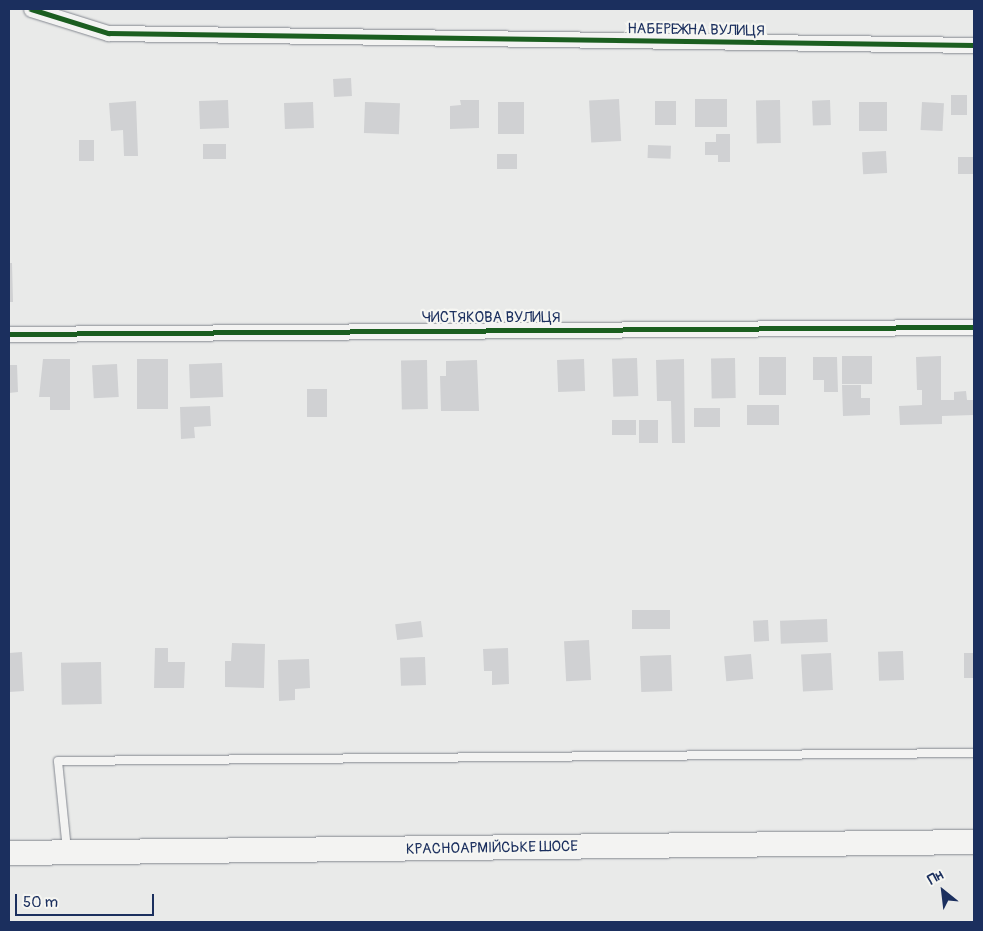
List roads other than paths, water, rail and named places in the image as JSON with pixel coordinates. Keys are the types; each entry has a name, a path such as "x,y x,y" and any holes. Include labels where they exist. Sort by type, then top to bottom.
{"main road":[{"name":"КРАСНОАРМІЙСЬКЕ ШОСЕ","path":"9,854 974,842"}],"street":[{"name":"НАБЕРЕЖНА ВУЛИЦЯ","path":"31,9 108,33 974,45"},
{"name":"ЧИСТЯКОВА ВУЛИЦЯ","path":"9,334 974,327"}],"lane":[{"path":"67,853 58,761 974,753"}]}
